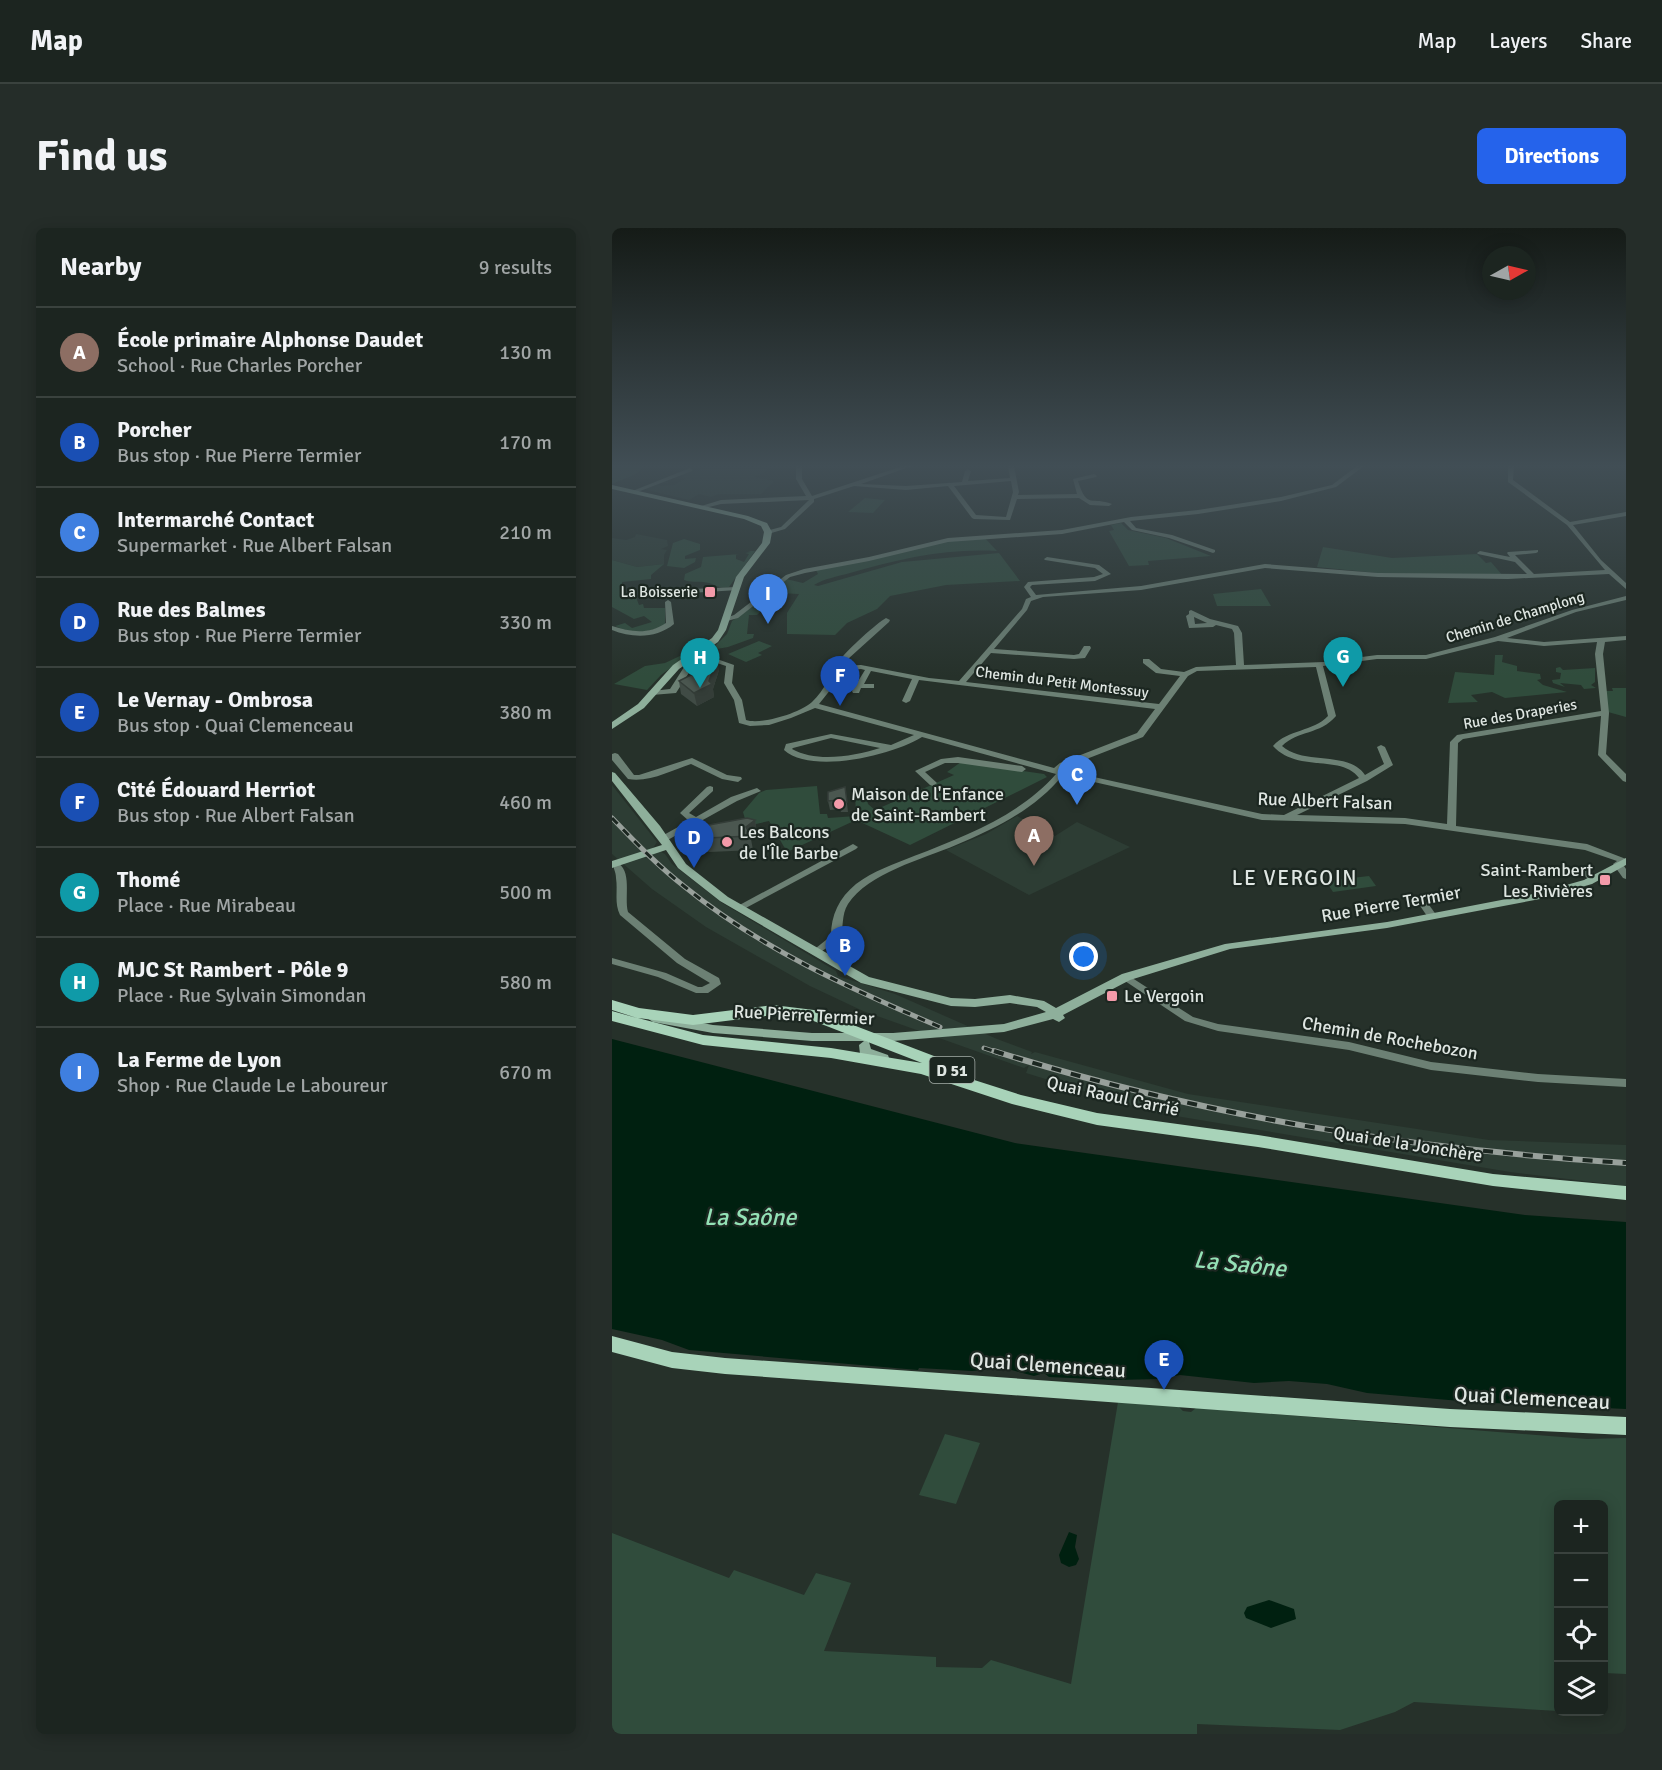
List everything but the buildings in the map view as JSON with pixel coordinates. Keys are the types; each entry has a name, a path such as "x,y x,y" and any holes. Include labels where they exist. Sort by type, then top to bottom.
{"main road":[{"name":"Quai Raoul Carrié","path":"612,1005 638,1013 719,1023 773,1010 814,1015 1017,1093 1070,1108 1184,1131"},
{"name":"Quai Raoul Carrié","path":"612,1016 674,1034 736,1045 866,1058 923,1069 1041,1106 1097,1119 1184,1131"},
{"name":"Quai de la Jonchère","path":"1184,1131 1493,1180 1626,1193"},
{"name":"Quai Clemenceau","path":"612,1344 672,1360 725,1366 1450,1418 1626,1426"}],"street":[{"path":"612,726 641,706 676,667 714,640 727,619 740,577 766,543 767,536"},
{"path":"727,619 736,617 788,576 804,571 869,559 948,540 1009,536"},
{"path":"1171,536 1213,551"},
{"path":"1579,536 1626,587"},
{"path":"1480,553 1510,554 1536,551"},
{"path":"1498,554 1516,560"},
{"path":"1510,554 1533,576"},
{"path":"1034,596 1027,587 1030,583 1095,579 1108,574 1097,566 1047,559"},
{"path":"962,682 1025,609 1028,600 1034,596 1141,588 1265,566 1378,574 1533,576 1610,572"},
{"path":"612,628 630,634 659,631 670,624 668,602 672,592 736,589"},
{"name":"Chemin de Champlong","path":"1185,674 1196,669 1319,664 1377,657 1426,657 1498,639 1574,611 1626,598"},
{"path":"1192,613 1236,630 1240,667"},
{"path":"652,693 673,691 689,666 700,661 718,660 730,665 728,683 738,700 742,721 761,725 814,705 849,654 886,620"},
{"path":"1498,639 1544,644 1626,638"},
{"path":"1601,640 1599,654 1605,713 1602,755 1626,779"},
{"path":"990,651 1074,657 1082,656 1087,648"},
{"path":"1146,661 1159,671 1185,674"},
{"path":"1319,664 1332,716 1327,724 1316,730 1282,740 1277,746 1281,752 1292,756 1384,769"},
{"name":"Chemin du Petit Montessuy","path":"839,669 869,669 916,678 1160,707"},
{"path":"869,669 858,688 872,687"},
{"path":"816,952 836,937 837,922 845,901 868,879 997,823 1041,792 1054,771 1063,765 1134,739 1140,735 1185,674"},
{"path":"906,701 916,678"},
{"name":"Rue Albert Falsan","path":"814,705 1054,771 1247,814 1285,818 1405,821 1587,847 1623,862"},
{"name":"Rue des Draperies","path":"1451,827 1454,742 1460,737 1605,713"},
{"path":"891,748 831,736 798,742 789,746 788,750 807,758 832,758 891,748 913,741 922,734"},
{"path":"1285,818 1384,769 1389,765 1381,747"},
{"path":"612,757 615,756 631,777 640,778 692,761 725,777 738,779"},
{"path":"933,783 915,772 944,761 958,760 1037,771 1054,771"},
{"path":"1353,766 1362,772 1364,779"},
{"name":"Rue Pierre Termier","path":"612,775 663,845 682,866 739,908 865,980 900,991 963,1004 999,1000 1029,1002 1052,1019"},
{"path":"697,822 684,813 710,789"},
{"path":"612,961 662,975 696,990 710,988 716,984 715,980 681,961 623,913 619,902 622,876 617,864 663,845 734,799 757,791"},
{"path":"739,908 853,847"},
{"path":"1623,862 1626,876"},
{"name":"Rue Pierre Termier","path":"674,1034 741,1038 952,1041 1052,1019 1129,979 1229,946 1388,925 1540,896 1623,862"},
{"path":"1421,900 1432,916"},
{"name":"Chemin de Rochebozon","path":"1129,979 1189,1019 1218,1027 1349,1046 1431,1066 1538,1078 1626,1083"},
{"name":"Rue Pierre Termier","path":"741,1038 718,1034 719,1023 812,1037 869,1042 893,1037 1009,1030"},
{"name":"Rue Pierre Termier","path":"861,1041 868,1054 923,1069"}],"shaded area":[{"path":"648,536 667,540 668,546 661,549 667,550 664,555 664,564 637,567 612,560 612,538 626,540"},
{"path":"983,536 997,551 960,551 904,559 826,579 814,585 818,586 902,562 999,553 1020,581 946,585 890,596 877,609 847,623 835,635 787,634 787,613 799,594 780,593 757,615 749,615 747,634 754,634 753,638 711,650 727,634 732,621 771,592 776,593 780,589 775,588 786,579 803,583 818,574 816,570 939,543"},
{"path":"1112,536 1158,536 1211,556 1148,561 1149,565 1129,566"},
{"path":"684,539 700,544 700,550 685,556 685,559 696,558 695,562 684,568 667,566 673,543"},
{"path":"1323,547 1392,558 1477,554 1486,563 1491,562 1503,576 1377,573 1317,567"},
{"path":"755,551 729,587 684,580 685,574 701,567 703,557 736,554 736,559 744,562 749,554 745,553"},
{"path":"612,560 637,567 664,564 651,575 651,579 622,582 624,593 628,593 629,598 636,597 639,605 643,604 644,608 665,608 665,624 653,630 641,632 615,626 625,623 632,628 652,622 644,616 634,619 612,607"},
{"path":"1261,589 1271,606 1217,606 1213,594"},
{"path":"759,641 772,646 758,653 762,655 746,662 728,654"},
{"path":"682,655 688,655 661,675 647,690 614,684 645,666 665,663"},
{"path":"1495,655 1503,655 1502,662 1517,666 1517,671 1540,674 1541,679 1537,680 1543,685 1567,692 1505,698 1492,692 1471,695 1478,702 1448,703 1455,672 1494,675"},
{"path":"1560,667 1563,670 1595,668 1595,682 1591,685 1596,688 1584,689 1581,685 1560,683 1565,687 1553,683 1552,680 1560,679 1561,673 1556,672 1556,668"},
{"path":"1612,688 1626,688 1626,717 1608,712 1605,691 1613,691"},
{"path":"961,762 1044,774 1047,777 910,845 856,820 787,852 769,821 747,826 743,812 759,793 766,790 817,786 820,814 827,814 828,818 856,816 855,792 866,795 868,804 875,810 954,775 947,772"},
{"path":"612,785 657,842 653,848 665,854 672,864 722,903 836,971 838,976 895,994 1032,1052 1031,1054 1035,1052 1188,1094 1489,1140 1626,1145 1626,1186 1510,1172 1152,1112 1026,1073 1029,1065 1024,1068 863,1011 810,986 706,927 652,889 612,854"},
{"path":"1017,816 1055,836 1077,822 1130,847 1029,895 946,850 986,834"},
{"path":"1369,876 1376,886 1333,892 1326,881"},
{"path":"1118,1402 1178,1406 1183,1411 1191,1412 1196,1408 1587,1439 1626,1438 1626,1674 1608,1673 1608,1500 1554,1500 1554,1711 1414,1702 1395,1712 1340,1730 1197,1724 1197,1734 612,1734 612,1533 729,1578 734,1570 804,1595 816,1573 851,1583 824,1651 936,1657 936,1667 982,1668 991,1660 1071,1684"},
{"path":"945,1434 980,1443 956,1504 919,1495"}],"water":[{"name":"La Saône","path":"612,1039 1015,1143 1525,1215 1626,1222 1626,1409 1472,1402 1367,1393 1327,1384 1289,1381 1254,1383 1180,1375 1159,1379 1116,1380 1049,1377 1044,1373 1034,1376 1004,1368 972,1371 919,1368 918,1370 689,1350 662,1340 612,1329"},
{"path":"1069,1532 1077,1535 1075,1547 1079,1559 1076,1565 1069,1567 1061,1563 1059,1555"},
{"path":"1269,1600 1294,1609 1296,1619 1271,1628 1246,1618 1244,1613 1247,1607"}],"railway":[{"path":"612,818 675,879 744,930 840,982 940,1027"},
{"path":"984,1048 999,1053"},
{"path":"994,1051 1150,1094 1306,1126 1465,1149 1626,1163"}],"place":[{"name":"La Boisserie","path":"710,592"},
{"name":"La Ferme de Lyon","path":"768,624"},
{"name":"Thomé","path":"1343,687"},
{"name":"MJC St Rambert - Pôle 9","path":"700,688"},
{"name":"Cité Édouard Herriot","path":"840,706"},
{"name":"Maison de l'Enfance de Saint-Rambert","path":"839,804"},
{"name":"Intermarché Contact","path":"1077,805"},
{"name":"Les Balcons de l'Île Barbe","path":"727,842"},
{"name":"École primaire Alphonse Daudet","path":"1034,866"},
{"name":"Rue des Balmes","path":"694,868"},
{"name":"Saint-Rambert Les Rivières","path":"1605,880"},
{"name":"Porcher","path":"845,976"},
{"name":"Le Vergoin","path":"1112,996"},
{"name":"Le Vernay - Ombrosa","path":"1164,1390"}],"district":[{"name":"LE VERGOIN","path":"1295,878"}]}
